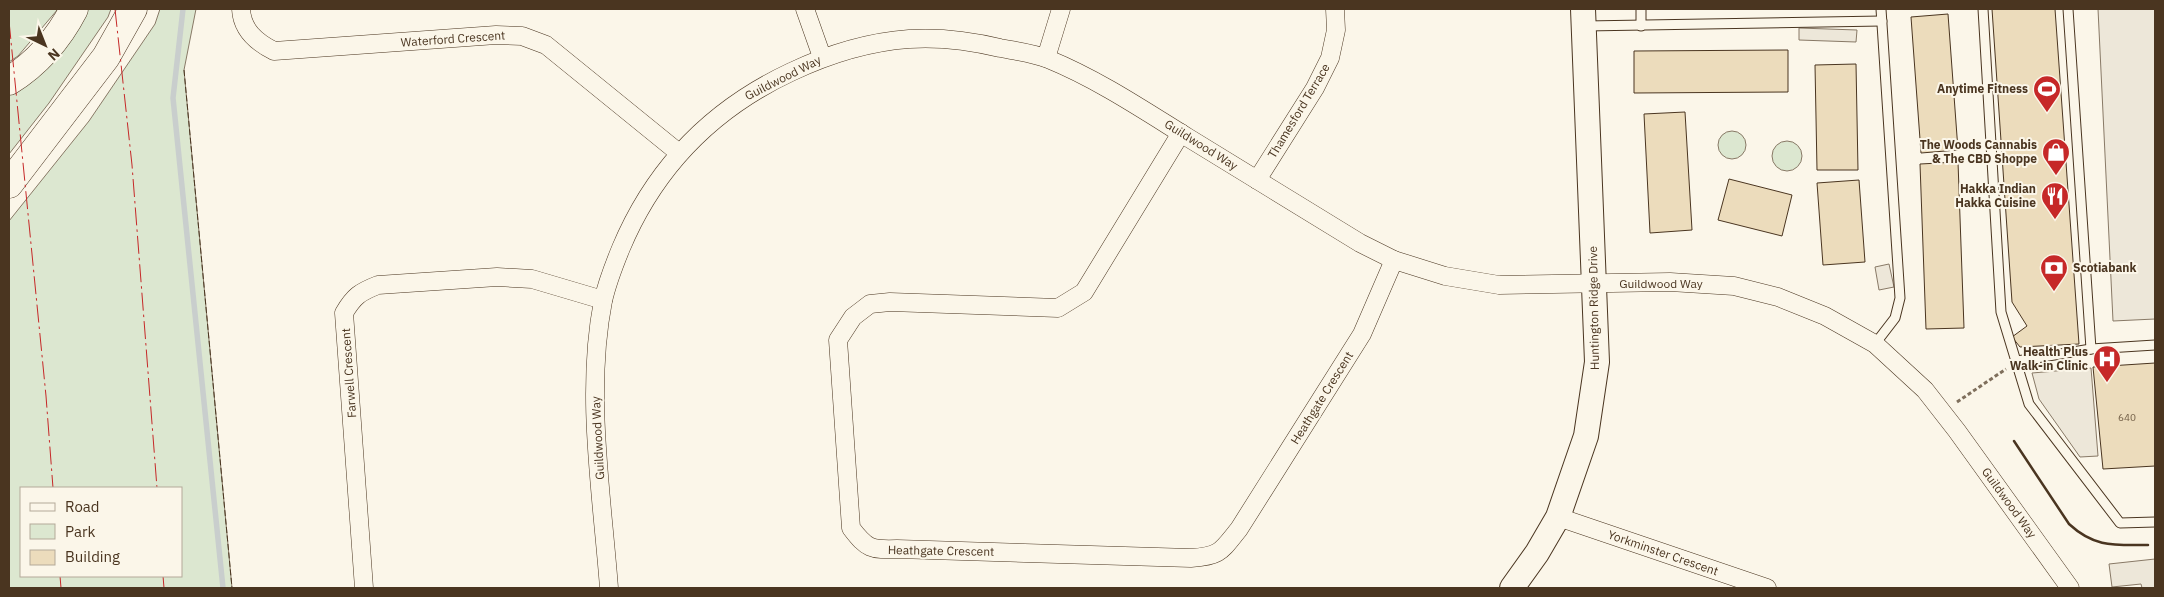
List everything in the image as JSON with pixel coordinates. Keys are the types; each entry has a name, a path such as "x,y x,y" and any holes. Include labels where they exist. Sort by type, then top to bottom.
{"highway":[{"path":"9,81 46,49 74,9"},
{"path":"9,184 106,57 133,9"}],"street":[{"name":"Waterford Crescent","path":"242,9 246,28 257,43 274,51 496,34 522,36 546,45 679,153"},
{"path":"804,9 822,57"},
{"path":"1046,58 1061,9"},
{"name":"Thamesford Terrace","path":"1257,180 1315,88 1330,58 1336,30 1335,9"},
{"name":"Huntington Ridge Drive","path":"1512,588 1537,554 1558,517 1586,436 1597,362 1583,18"},
{"name":"Guildwood Way","path":"609,588 596,418 596,359 603,300 612,269 630,227 649,194 679,153 704,127 730,106 772,81 822,57 865,45 910,38 971,41 1046,58 1107,88 1360,243 1394,260 1445,276 1499,285 1670,282 1734,286 1778,297 1825,316 1850,328 1875,344 1924,390 2070,588"},
{"name":"Heathgate Crescent","path":"1181,133 1084,292 1058,308 890,302 870,304 853,317 838,340 851,528 861,541 875,550 897,549 1191,558 1210,556 1222,551 1239,529 1362,334 1394,260"},
{"name":"Farwell Crescent","path":"364,588 344,313 353,298 361,291 378,285 497,278 532,280 603,300"},
{"name":"Yorkminster Crescent","path":"1558,517 1768,588"}],"lane":[{"path":"1641,9 1641,26"},
{"path":"1875,344 1895,318 1900,298 1881,9"},
{"path":"1983,9 2001,312 2029,404 2120,524 2155,522"},
{"path":"2068,9 2091,349"},
{"path":"1583,18 1641,26 1882,21"},
{"path":"2017,361 2091,349 2155,345"}],"path":[{"path":"1942,412 2017,361"}],"green space":[{"path":"9,9 58,9 18,56 9,62"},
{"path":"84,9 111,9 108,17 49,103 9,154 9,90"},
{"path":"160,9 196,9 184,70 232,588 9,588 9,221 89,121 155,24"},
{"path":"1732,131 1742,135 1746,145 1742,155 1732,159 1722,155 1718,145 1722,135"},
{"path":"1787,141 1798,145 1802,156 1798,167 1787,171 1776,167 1772,156 1776,145"}],"shaded area":[{"path":"2098,9 2155,9 2155,319 2113,321"},
{"path":"1799,28 1857,30 1856,42 1799,40"},
{"path":"1889,264 1894,287 1879,290 1875,267"},
{"path":"2091,368 2098,456 2080,457 2039,399 2032,373"},
{"path":"2155,559 2155,588 2142,588 2141,584 2112,587 2109,564"}],"building":[{"path":"1992,9 2055,9 2079,344 2020,347 2012,337 2027,326 2012,302"},
{"path":"1948,14 1958,150 1921,153 1911,17"},
{"path":"1788,50 1788,92 1634,93 1634,51"},
{"path":"1856,64 1858,170 1817,170 1815,65"},
{"path":"1685,112 1692,230 1650,233 1644,114"},
{"path":"1958,162 1964,328 1926,329 1920,164"},
{"path":"1729,179 1792,195 1782,236 1718,220"},
{"path":"1859,180 1865,262 1823,265 1817,183"},
{"path":"2155,363 2155,466 2103,469 2093,367"}],"waterway":[{"path":"183,9 173,98 223,588"}],"fence":[{"path":"184,70 232,588"}],"wall":[{"path":"2014,441 2069,524 2079,532 2106,544 2148,545"}],"power":[{"path":"115,9 132,165 157,487"},
{"path":"9,21 46,396 53,487"},
{"path":"60,577 61,588"},
{"path":"163,577 164,588"}],"place":[{"name":"Anytime Fitness","path":"2047,113"},
{"name":"The Woods Cannabis & The CBD Shoppe","path":"2056,176"},
{"name":"Hakka Indian Hakka Cuisine","path":"2055,220"},
{"name":"Scotiabank","path":"2054,292"},
{"name":"Health Plus Walk-in Clinic","path":"2107,383"}]}
